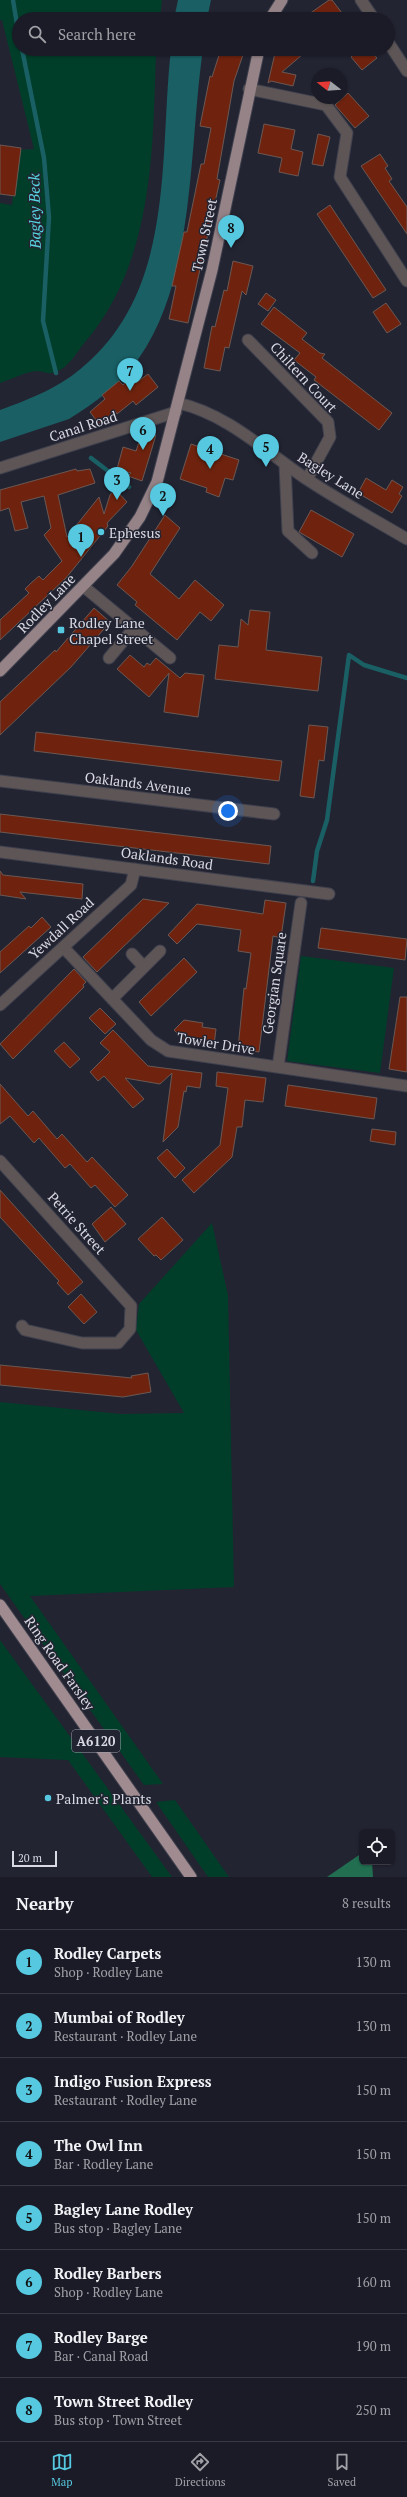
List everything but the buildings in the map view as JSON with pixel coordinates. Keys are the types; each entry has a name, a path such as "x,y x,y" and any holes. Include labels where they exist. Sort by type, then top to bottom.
{"highway":[{"name":"Ring Road Farsley","path":"0,1605 191,1877"}],"main road":[{"path":"274,12 282,0"},
{"name":"Town Street","path":"177,408 212,270 249,89 257,56"},
{"name":"Rodley Lane","path":"1,668 84,586 114,554 140,517 157,482 177,408"}],"street":[{"path":"361,0 369,12"},
{"path":"395,53 407,71"},
{"path":"249,89 326,105 347,133 340,177 407,281"},
{"name":"Chiltern Court","path":"248,340 328,422 330,437 307,480"},
{"name":"Canal Road","path":"0,468 113,432 177,408"},
{"name":"Bagley Lane","path":"177,408 198,408 219,417 307,480 407,539"},
{"path":"285,465 288,531 312,553"},
{"path":"84,586 170,658"},
{"path":"109,658 134,628"},
{"name":"Oaklands Avenue","path":"0,781 274,814"},
{"name":"Oaklands Road","path":"0,852 329,894"},
{"name":"Yewdall Road","path":"0,1005 131,885 135,869"},
{"name":"Georgian Square","path":"278,1067 301,903"},
{"name":"Towler Drive","path":"63,947 151,1040 168,1051 407,1086"},
{"path":"112,999 160,951"},
{"path":"132,954 144,967"},
{"name":"Petrie Street","path":"0,1161 131,1306 130,1329 118,1342 82,1342 25,1330 22,1326"}],"shaded area":[{"path":"0,0 162,0 161,12 12,12 12,56 156,56 153,125 145,202 137,239 125,275 108,309 86,341 64,368 50,373 37,371 28,372 0,383 0,203 12,205 18,150 34,149 2,20 0,20"},
{"path":"178,0 211,0 208,12 175,12"},
{"path":"170,56 202,56 192,167 181,250 171,289 158,325 139,358 125,376 89,406 69,419 0,442 0,410 45,392 76,373 114,333 135,298 149,259 158,218 163,175"},
{"path":"301,956 394,968 380,1073 287,1061"},
{"path":"212,1223 228,1295 234,1587 30,1596 163,1784 144,1785 0,1584 0,1402 121,1414 184,1413 136,1330 139,1304"},
{"path":"0,1640 172,1877 152,1877 68,1760 0,1757"},
{"path":"175,1800 229,1877 208,1877 156,1802"},
{"path":"359,1855 359,1865 372,1865 373,1877 327,1877"}],"waterway":[{"name":"Bagley Beck","path":"13,0 15,12"},
{"name":"Bagley Beck","path":"23,56 44,158 49,217 43,321 56,373"},
{"name":"Bagley Beck","path":"91,458 129,487"},
{"path":"313,881 317,851 327,820 349,655 364,665 407,678"}],"place":[{"name":"Town Street Rodley","path":"231,248"},
{"name":"Rodley Barge","path":"130,391"},
{"name":"Rodley Barbers","path":"143,450"},
{"name":"Bagley Lane Rodley","path":"266,467"},
{"name":"The Owl Inn","path":"210,469"},
{"name":"Indigo Fusion Express","path":"117,500"},
{"name":"Mumbai of Rodley","path":"163,516"},
{"name":"Ephesus","path":"101,532"},
{"name":"Rodley Carpets","path":"81,557"},
{"name":"Rodley Lane Chapel Street","path":"61,630"},
{"name":"Palmer's Plants","path":"48,1798"}]}
